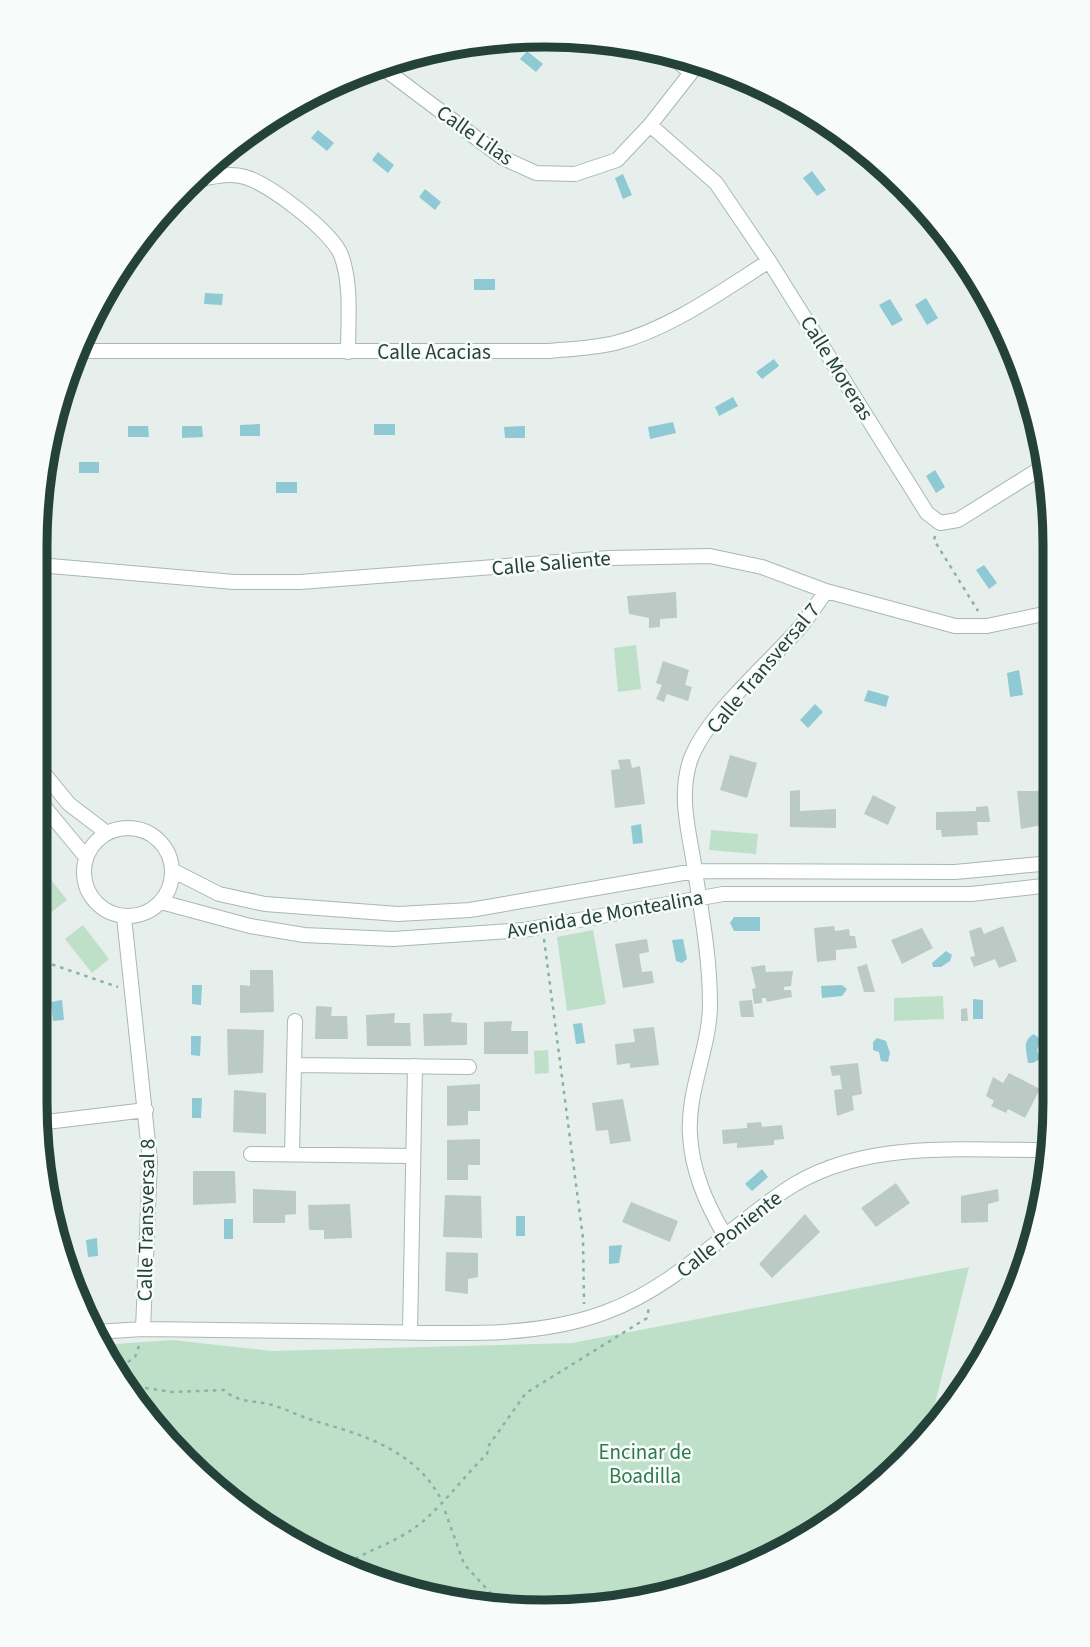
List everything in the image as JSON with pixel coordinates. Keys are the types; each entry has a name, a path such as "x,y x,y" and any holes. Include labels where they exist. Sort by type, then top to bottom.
{"street":[{"path":"685,67 690,72"},
{"name":"Calle Lilas","path":"389,73 503,158 536,173 575,174 617,160 650,125 690,72"},
{"name":"Calle Moreras","path":"650,125 716,183 769,261 927,513 940,523"},
{"path":"209,178 227,175 247,178 325,232 340,253 346,274 348,352"},
{"name":"Calle Acacias","path":"87,351 549,351 615,343 658,326 705,301 769,261"},
{"path":"940,523 958,520 1037,471"},
{"name":"Calle Saliente","path":"47,566 234,582 300,582 609,558 710,556 762,567 826,591 955,626 987,626 1043,614"},
{"name":"Calle Transversal 7","path":"724,1234 707,1205 693,1162 690,1133 692,1103 707,1041 710,1004 699,896 684,809 685,779 691,758 732,700 801,625 826,591"},
{"path":"47,777 69,804 107,833"},
{"path":"47,810 86,857"},
{"path":"124,828 149,834 168,853 172,870 171,881 161,902 150,911 124,917 104,910 90,896 83,877 86,857 94,843 107,833 124,828"},
{"name":"Avenida de Montealina","path":"172,870 219,894 265,904 398,914 470,910 695,871 955,872 1043,864"},
{"name":"Avenida de Montealina","path":"161,902 250,926 349,938 440,938 542,926 699,896 971,894 1043,886"},
{"name":"Calle Transversal 8","path":"124,917 146,1110 149,1161 143,1329"},
{"path":"292,1154 295,1021"},
{"path":"294,1065 469,1067"},
{"path":"410,1332 415,1066"},
{"name":"Calle Transversal 8","path":"48,1122 146,1110"},
{"name":"Calle Poniente","path":"104,1331 143,1329 483,1332 554,1325 584,1318 645,1296 674,1277 724,1234 786,1189 848,1160 920,1152 1040,1150"},
{"path":"251,1154 413,1156"}],"path":[{"path":"940,523 934,540 987,626"},
{"path":"542,926 553,989 583,1238 584,1318"},
{"path":"47,963 131,992"},
{"path":"353,1561 413,1529 442,1501 487,1454 489,1446 526,1393 647,1318 650,1302 645,1296"},
{"path":"123,1366 135,1357 143,1329"},
{"path":"137,1387 172,1392 224,1390 232,1397 271,1405 316,1421 338,1425 385,1445 419,1468 430,1480 442,1501"},
{"path":"445,1511 464,1564 494,1597"}],"green space":[{"path":"636,645 641,689 618,692 614,648"},
{"path":"711,830 758,834 756,854 709,850"},
{"path":"47,875 67,900 47,915"},
{"path":"83,925 109,959 92,973 65,939"},
{"path":"593,930 606,1004 567,1011 557,937"},
{"path":"943,996 944,1019 894,1021 894,998"},
{"path":"548,1050 549,1073 535,1074 534,1051"},
{"name":"Encinar de Boadilla","path":"969,1267 932,1414 897,1454 873,1476 822,1516 735,1562 674,1583 578,1599 512,1599 416,1583 355,1562 296,1533 242,1497 193,1454 150,1405 111,1344 172,1340 271,1351 572,1343"}],"water":[{"path":"527,51 543,64 536,72 520,59"},
{"path":"318,130 334,143 327,151 311,138"},
{"path":"378,152 394,165 388,173 372,160"},
{"path":"812,171 826,190 817,196 803,178"},
{"path":"623,174 632,195 623,199 615,178"},
{"path":"425,189 441,202 435,210 419,197"},
{"path":"474,279 495,279 495,290 474,290"},
{"path":"205,293 223,294 222,305 204,304"},
{"path":"926,298 938,318 927,325 915,305"},
{"path":"890,299 903,320 892,326 879,305"},
{"path":"774,359 779,366 762,379 756,372"},
{"path":"733,397 738,406 719,416 715,407"},
{"path":"673,422 676,433 650,439 648,427"},
{"path":"260,424 260,436 240,436 240,425"},
{"path":"374,424 395,424 395,435 374,435"},
{"path":"128,426 148,426 149,437 128,437"},
{"path":"182,426 202,426 203,437 182,438"},
{"path":"525,426 525,438 505,438 504,427"},
{"path":"79,462 99,462 99,473 79,473"},
{"path":"935,470 945,487 936,493 926,476"},
{"path":"276,482 297,482 297,493 276,493"},
{"path":"984,565 997,583 989,589 976,570"},
{"path":"1019,670 1023,695 1010,697 1007,673"},
{"path":"868,690 889,696 886,707 864,701"},
{"path":"815,704 823,712 808,728 800,720"},
{"path":"641,824 643,843 633,844 631,826"},
{"path":"734,917 760,917 760,931 734,931 730,923"},
{"path":"683,939 687,959 682,963 676,961 672,940"},
{"path":"946,951 952,955 950,961 941,967 933,967 932,963"},
{"path":"192,985 202,985 201,1005 192,1004"},
{"path":"842,985 847,989 842,996 822,998 821,986"},
{"path":"973,999 983,1000 983,1019 973,1019"},
{"path":"62,1000 64,1020 53,1021 51,1002"},
{"path":"582,1023 585,1043 576,1044 573,1024"},
{"path":"1034,1034 1041,1040 1037,1050 1040,1059 1028,1063 1026,1043"},
{"path":"191,1036 201,1036 200,1056 191,1055"},
{"path":"877,1038 886,1041 890,1053 888,1062 881,1061 879,1052 873,1050 873,1042"},
{"path":"192,1098 202,1098 201,1118 192,1118"},
{"path":"762,1169 768,1177 752,1191 745,1184"},
{"path":"516,1216 525,1216 525,1236 516,1236"},
{"path":"224,1219 233,1219 233,1239 224,1239"},
{"path":"97,1238 98,1256 88,1257 86,1240"},
{"path":"622,1245 619,1263 609,1264 609,1246"}],"building":[{"path":"676,592 677,618 660,619 660,627 649,628 649,618 629,614 627,596"},
{"path":"663,661 689,670 685,685 692,687 688,701 667,694 664,702 656,699 662,685 656,683"},
{"path":"730,755 757,763 747,798 720,790"},
{"path":"630,759 632,768 640,766 645,804 615,808 611,770 620,769 618,760"},
{"path":"800,790 800,811 836,809 836,828 790,827 790,791"},
{"path":"1017,791 1042,791 1043,825 1021,829"},
{"path":"873,795 896,807 888,825 864,814"},
{"path":"988,806 990,822 977,822 978,835 942,837 941,830 936,830 936,812 976,811 976,807"},
{"path":"834,926 835,931 849,929 850,936 855,936 857,948 836,950 836,960 817,962 814,928"},
{"path":"1003,926 1017,961 999,968 995,959 974,967 970,957 975,956 969,931 981,927 984,934"},
{"path":"922,928 933,948 902,964 891,940"},
{"path":"647,939 649,952 639,954 642,972 652,971 654,983 623,988 615,944"},
{"path":"867,964 875,992 864,992 857,967"},
{"path":"765,965 766,972 793,971 791,986 784,987 784,990 791,990 792,997 767,1002 766,998 762,998 762,1003 754,1004 752,989 756,988 751,967"},
{"path":"250,970 273,970 274,1012 240,1013 240,985 250,986"},
{"path":"752,1000 754,1017 741,1017 739,1001"},
{"path":"316,1006 332,1007 331,1016 347,1016 348,1039 315,1039"},
{"path":"967,1008 968,1021 961,1021 961,1009"},
{"path":"395,1013 394,1023 410,1023 411,1046 367,1046 366,1015"},
{"path":"452,1013 451,1022 467,1023 467,1045 424,1046 423,1014"},
{"path":"512,1021 511,1031 528,1031 528,1054 484,1054 484,1022"},
{"path":"654,1027 659,1065 630,1068 630,1063 617,1065 615,1044 635,1042 633,1029"},
{"path":"227,1029 264,1030 263,1073 228,1075"},
{"path":"858,1063 862,1094 852,1096 854,1110 837,1116 834,1090 842,1089 840,1075 832,1076 830,1066"},
{"path":"1009,1073 1040,1089 1025,1118 1008,1109 1006,1113 991,1106 994,1101 986,1096 993,1077 1003,1083"},
{"path":"480,1084 480,1111 468,1111 468,1125 447,1126 447,1086"},
{"path":"234,1090 266,1093 266,1134 233,1132"},
{"path":"623,1099 631,1141 610,1144 608,1130 596,1131 592,1103"},
{"path":"761,1122 762,1127 782,1125 784,1139 774,1140 774,1145 737,1148 737,1143 723,1144 722,1130 747,1128 747,1123"},
{"path":"480,1139 480,1165 468,1165 468,1180 447,1180 447,1140"},
{"path":"193,1171 235,1171 236,1203 193,1205"},
{"path":"896,1183 910,1203 876,1227 861,1208"},
{"path":"253,1189 296,1191 296,1214 285,1215 285,1223 253,1223"},
{"path":"998,1189 999,1201 988,1204 988,1222 961,1223 961,1196"},
{"path":"445,1195 481,1196 482,1238 443,1237"},
{"path":"631,1202 678,1221 670,1242 622,1222"},
{"path":"350,1204 352,1238 324,1239 324,1230 309,1230 308,1205"},
{"path":"805,1214 820,1232 772,1278 759,1264"},
{"path":"446,1252 478,1253 478,1277 468,1279 468,1294 445,1291"}]}
